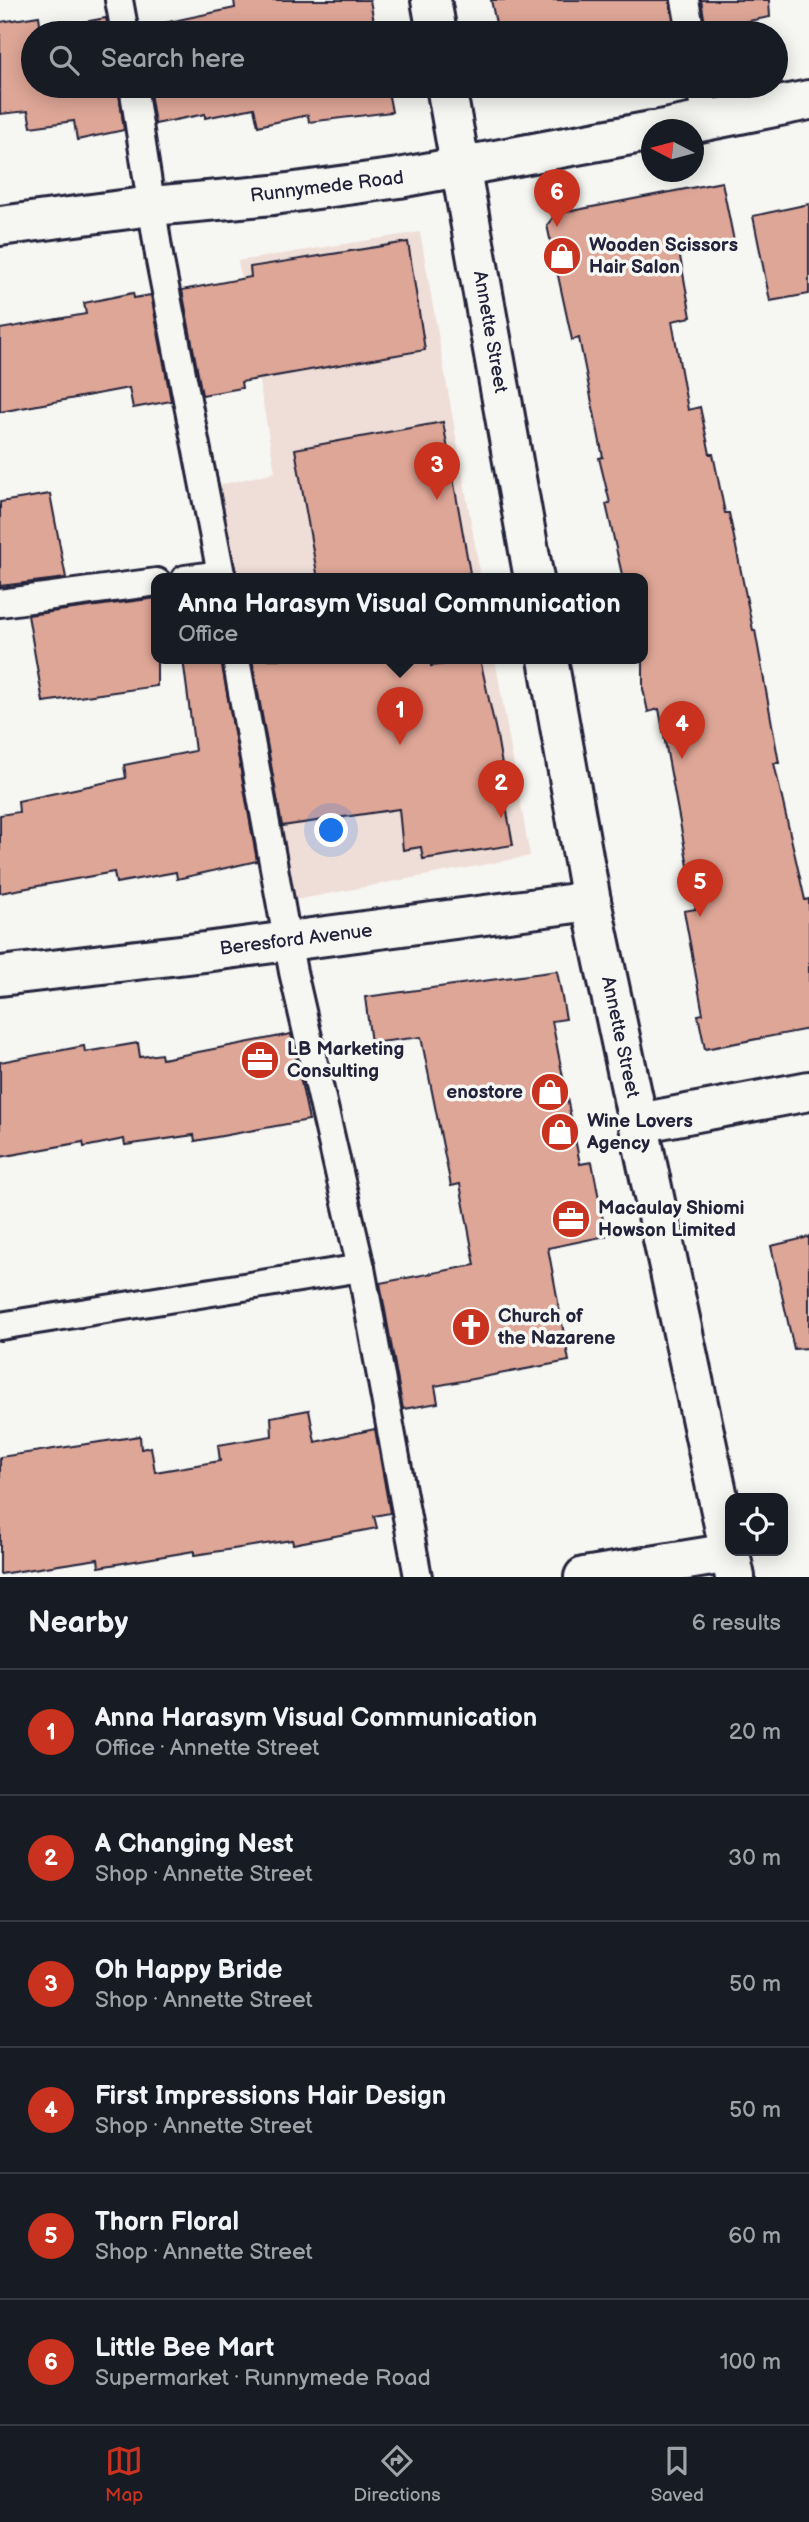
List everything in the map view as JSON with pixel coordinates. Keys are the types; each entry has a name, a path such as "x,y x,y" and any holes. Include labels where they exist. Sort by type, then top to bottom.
{"street":[{"path":"431,0 435,21"},
{"name":"Annette Street","path":"448,98 533,573"},
{"path":"678,119 703,103 809,100"},
{"name":"Runnymede Road","path":"0,226 152,206 273,195 461,168 641,133"},
{"name":"Annette Street","path":"549,664 591,901 733,1565"},
{"name":"Beresford Avenue","path":"0,976 591,901"},
{"path":"639,1123 809,1091"},
{"path":"584,1577 733,1565"}],"lane":[{"path":"120,0 123,21"},
{"path":"685,0 689,21"},
{"path":"135,98 160,261 220,573"},
{"path":"0,603 151,583"},
{"path":"237,664 293,972 361,1268 418,1577"},
{"path":"0,1326 361,1268"}],"shaded area":[{"path":"420,232 480,573 231,573 216,486 275,472 238,261"},
{"path":"246,664 496,664 530,856 290,901"}],"building":[{"path":"234,0 370,0 374,21 173,21 235,8"},
{"path":"491,0 670,0 673,21 495,21"},
{"path":"701,0 769,0 770,17 749,21 705,21"},
{"path":"39,16 40,21 21,21 21,98 120,98 124,130 77,140 74,121 31,127 28,111 0,114 0,22"},
{"path":"151,98 389,98 392,112 309,122 308,115 258,126 254,108 155,124"},
{"path":"722,182 734,241 679,251 691,317 672,321 688,410 700,407 725,513 729,513 755,630 779,763 774,763 805,900 809,899 809,1029 705,1049 698,1015 703,1014 684,911 696,909 659,709 648,712 643,689 643,664 648,664 648,573 622,573 606,504 610,503 599,458 603,457 579,338 572,340 547,225 556,214"},
{"path":"809,204 809,294 770,301 753,216"},
{"path":"408,242 425,350 241,382 242,388 202,395 182,290 251,277 250,267"},
{"path":"133,293 134,298 151,295 171,401 133,408 129,388 0,412 0,329 86,314 84,303"},
{"path":"443,422 470,573 317,573 295,449"},
{"path":"50,494 66,578 0,586 0,502"},
{"path":"151,599 151,664 157,664 157,686 43,702 28,615"},
{"path":"184,664 222,664 257,861 177,879 176,872 116,883 114,872 0,893 0,815 19,812 18,801 126,778 124,765 195,751"},
{"path":"253,664 481,664 497,736 513,845 423,859 421,847 403,850 399,809 282,826"},
{"path":"557,971 566,1019 552,1021 580,1164 592,1162 606,1236 548,1248 569,1361 435,1386 438,1403 403,1409 380,1283 475,1265 460,1184 451,1186 421,1037 371,1043 365,997"},
{"path":"291,1034 309,1120 195,1141 194,1135 125,1145 124,1139 84,1147 83,1142 0,1157 0,1062 84,1046 85,1052 138,1043 140,1057 161,1054 162,1059"},
{"path":"809,1237 809,1348 794,1349 771,1246"},
{"path":"309,1410 315,1442 375,1429 390,1513 374,1516 377,1528 293,1544 292,1540 194,1555 194,1551 99,1567 98,1559 0,1574 0,1457 140,1436 141,1449 151,1447 155,1472 220,1461 218,1445 272,1436 271,1417"}],"place":[{"name":"Little Bee Mart","path":"557,227"},
{"name":"Wooden Scissors Hair Salon","path":"562,256"},
{"name":"Oh Happy Bride","path":"437,500"},
{"name":"Anna Harasym Visual Communication","path":"400,745"},
{"name":"First Impressions Hair Design","path":"682,759"},
{"name":"A Changing Nest","path":"501,818"},
{"name":"Thorn Floral","path":"700,917"},
{"name":"LB Marketing Consulting","path":"260,1060"},
{"name":"enostore","path":"550,1092"},
{"name":"Wine Lovers Agency","path":"560,1132"},
{"name":"Macaulay Shiomi Howson Limited","path":"571,1219"},
{"name":"Church of the Nazarene","path":"471,1327"}]}
